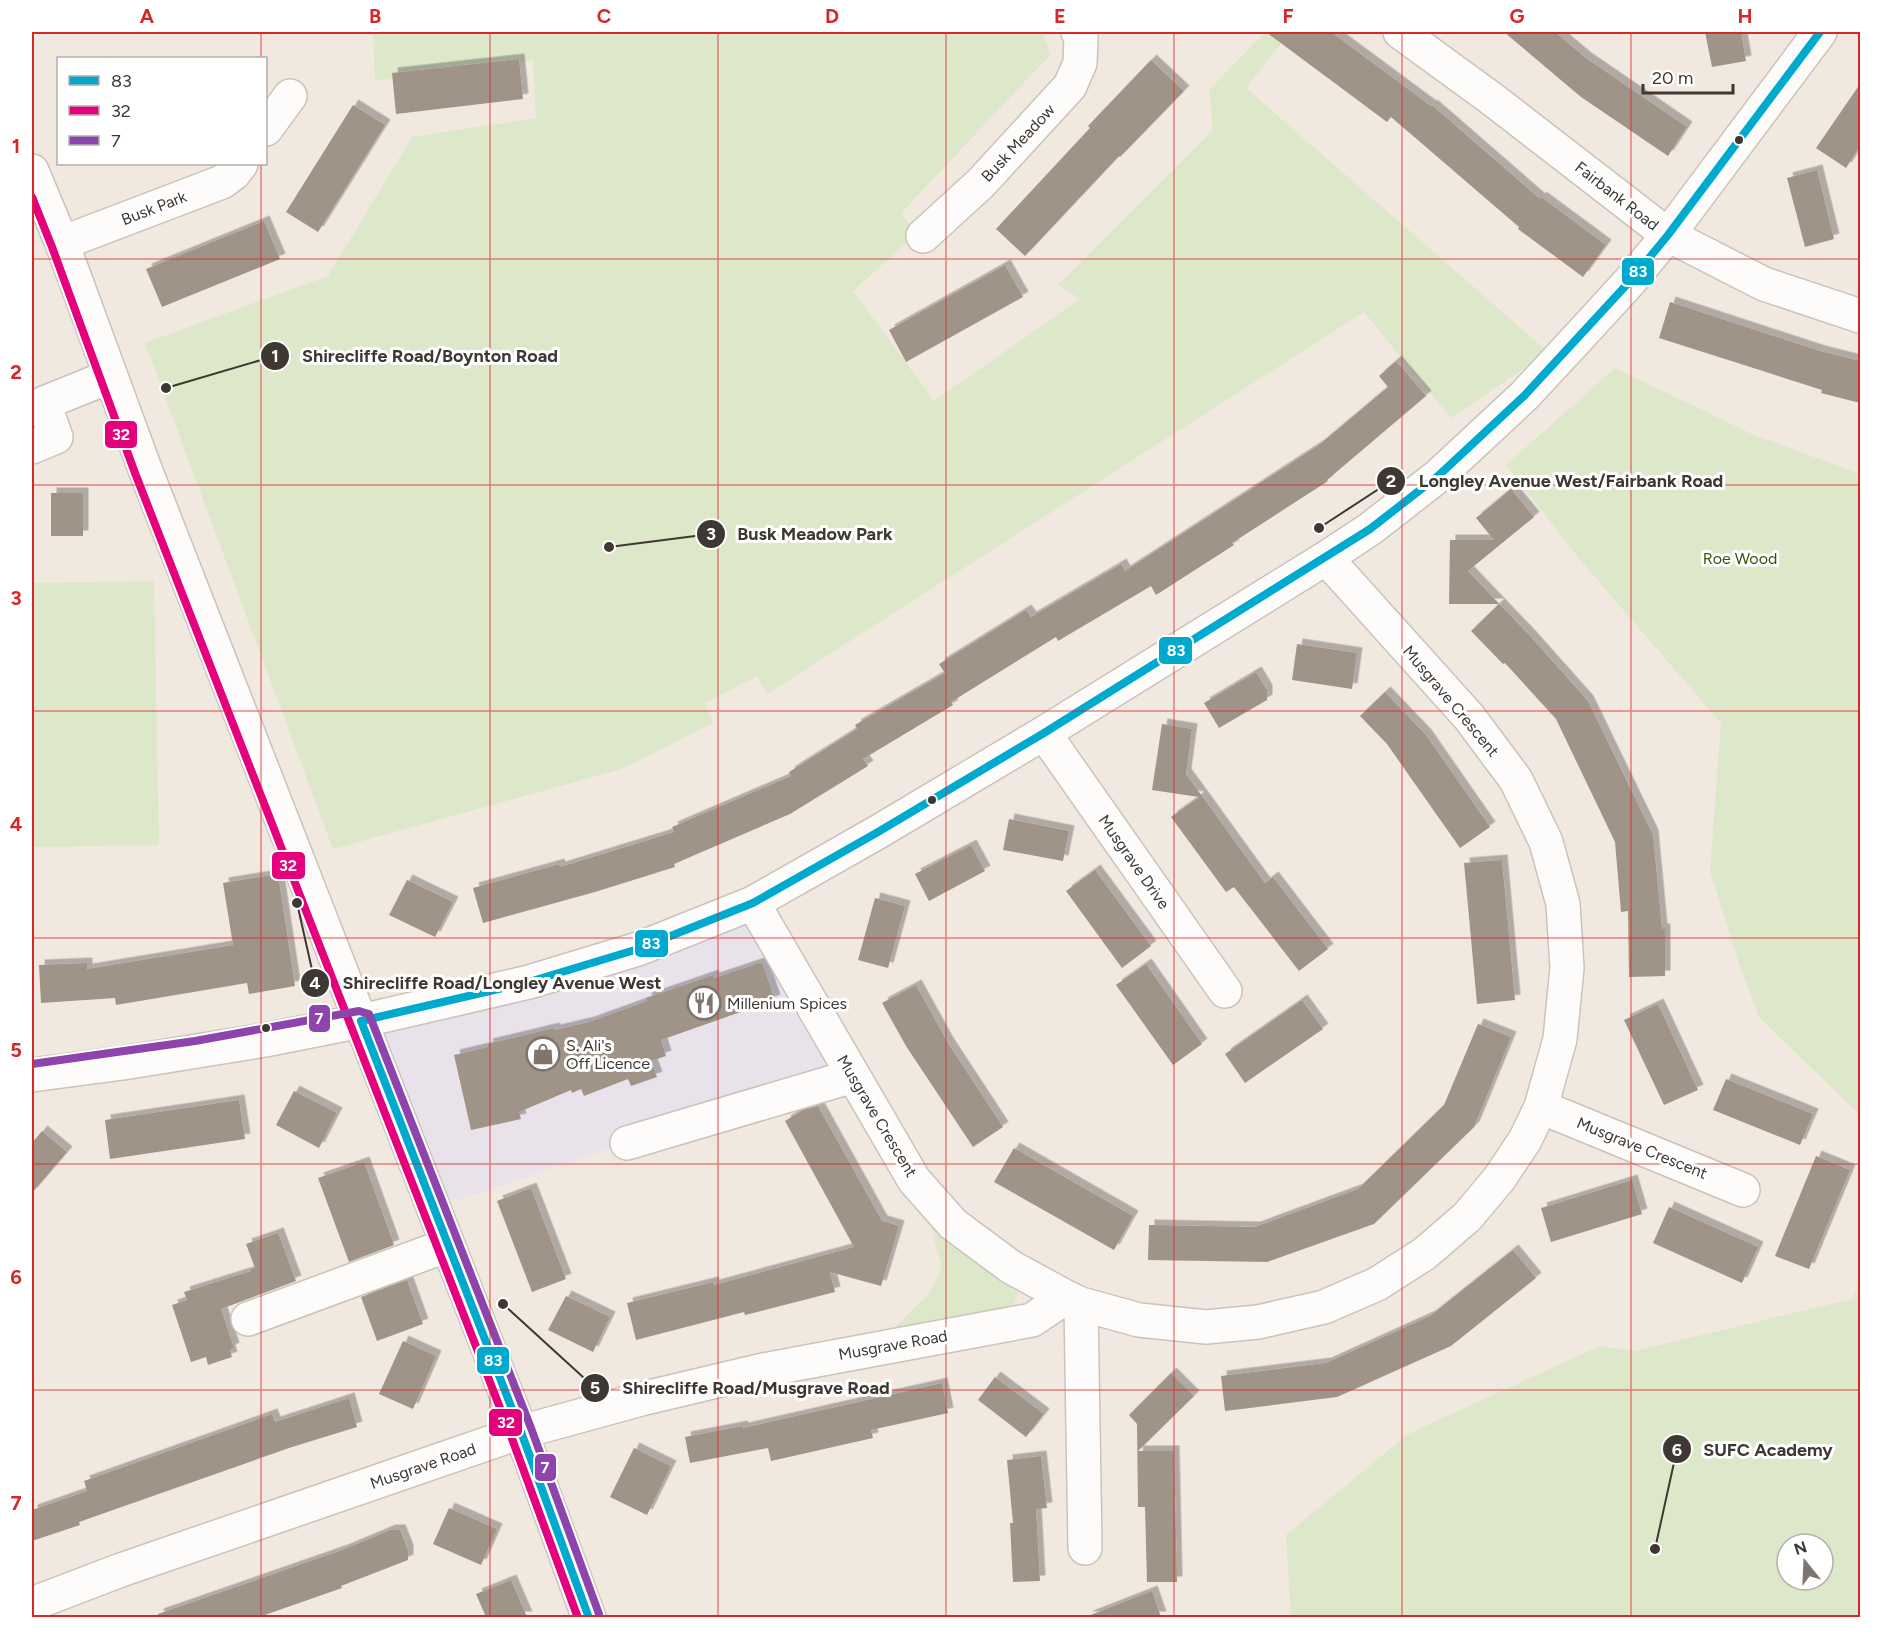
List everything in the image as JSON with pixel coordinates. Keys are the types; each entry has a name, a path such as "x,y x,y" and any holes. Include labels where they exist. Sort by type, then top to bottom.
{"street":[{"name":"Busk Meadow","path":"923,236 981,183 1070,86 1080,63 1078,32"},
{"name":"Fairbank Road","path":"1400,32 1492,99 1668,235 1764,284 1860,316"},
{"path":"32,1075 254,1042 361,1021 530,982 638,949 753,903 878,832 1044,733 1326,558 1370,529 1438,476 1524,396 1631,280 1668,235 1820,32"},
{"path":"267,128 290,96"},
{"name":"Busk Park","path":"62,243 222,182 240,165"},
{"path":"32,171 62,243 145,469 521,1432 589,1617"},
{"path":"32,447 56,437 44,403 111,376"},
{"name":"Musgrave Crescent","path":"753,903 914,1180 953,1224 1011,1267 1073,1301 1139,1320 1206,1327 1258,1322 1324,1307 1377,1284 1424,1254 1467,1217 1499,1179 1525,1140 1541,1107 1560,1040 1567,968 1563,904 1546,842 1516,780 1468,717 1326,558"},
{"name":"Musgrave Drive","path":"1044,733 1225,991"},
{"path":"627,1143 853,1076"},
{"name":"Musgrave Crescent","path":"1541,1107 1743,1190"},
{"path":"248,1320 448,1245"},
{"path":"1073,1301 1085,1548"},
{"name":"Musgrave Road","path":"32,1604 122,1570 521,1432 641,1399 763,1370 1032,1320 1073,1301"}],"shaded area":[{"path":"753,903 853,1076 627,1143 434,1208 361,1021"}],"green space":[{"path":"373,32 1043,32 1050,55 901,213 917,233 853,291 934,401 1080,299 1058,285 1213,130 1209,90 1265,32 1290,32 1246,88 1548,352 1451,418 1364,312 767,694 757,676 705,703 713,723 622,769 333,849 145,343 328,276 412,137 536,118 533,60 375,81"},
{"name":"Roe Wood","path":"1615,368 1754,435 1860,474 1860,1117 1759,1017 1738,960 1710,871 1721,723 1581,561 1506,465"},
{"path":"154,581 159,845 32,847 32,583"},
{"path":"930,1223 1018,1293 1013,1308 999,1315 895,1327 928,1295 942,1268"},
{"path":"1860,1283 1860,1617 1291,1617 1286,1535 1408,1434 1600,1346 1635,1351 1852,1299"}],"building":[{"path":"1266,32 1331,32 1432,105 1540,199 1541,197 1606,245 1583,277 1518,229 1519,227 1391,117 1387,122"},
{"path":"1504,32 1555,32 1586,58 1687,127 1668,156 1581,97"},
{"path":"1705,32 1741,32 1746,61 1712,67"},
{"path":"519,59 523,99 396,114 392,73"},
{"path":"1151,60 1184,91 1025,256 996,229 1090,128 1088,126"},
{"path":"1860,84 1860,146 1846,168 1816,148"},
{"path":"353,105 385,125 318,232 286,212"},
{"path":"1817,170 1834,239 1805,247 1787,178"},
{"path":"264,221 280,259 162,307 146,269"},
{"path":"1005,265 1023,297 906,362 889,330"},
{"path":"1670,302 1820,351 1860,361 1860,403 1821,393 1822,390 1659,338"},
{"path":"1396,361 1426,396 1328,481 1156,595 1151,586 1058,641 1056,637 951,702 953,705 863,759 868,766 790,814 674,864 675,867 483,923 473,888 559,864 560,867 674,832 672,827 791,776 789,772 857,729 855,725 945,673 939,664 1026,610 1031,617 1121,564 1125,571 1319,445 1388,387 1379,376"},
{"path":"1511,489 1534,517 1468,571 1531,637 1588,701 1653,835 1662,929 1665,929 1665,976 1629,977 1628,911 1621,912 1615,842 1556,719 1505,663 1503,664 1471,631 1499,604 1449,604 1450,540 1494,540 1476,518"},
{"path":"51,493 83,493 83,536 51,536"},
{"path":"1297,644 1357,653 1352,689 1292,680"},
{"path":"1256,672 1267,690 1267,700 1219,728 1204,703"},
{"path":"1385,692 1426,735 1490,827 1460,848 1387,744 1360,716"},
{"path":"1162,724 1192,729 1186,774 1265,883 1273,877 1328,949 1299,971 1234,887 1226,892 1171,817 1199,797 1152,790"},
{"path":"1009,819 1069,831 1063,861 1003,850"},
{"path":"971,845 985,871 929,901 915,874"},
{"path":"1502,860 1515,1000 1477,1004 1464,863"},
{"path":"1095,870 1151,946 1122,968 1066,891"},
{"path":"278,874 295,986 249,994 247,983 116,1005 115,998 41,1003 39,965 87,963 87,969 233,945 223,883"},
{"path":"407,880 453,902 435,937 389,915"},
{"path":"875,898 905,906 888,968 858,960"},
{"path":"762,962 775,1000 661,1040 666,1056 651,1061 657,1077 631,1086 628,1079 584,1096 581,1089 572,1093 571,1090 519,1112 521,1119 471,1130 454,1055 488,1047 487,1044 589,1022 647,1001 646,998 713,975 714,978"},
{"path":"1146,964 1202,1044 1173,1065 1116,985"},
{"path":"916,985 948,1043 1003,1127 973,1147 906,1046 882,1003"},
{"path":"1302,1000 1323,1029 1245,1083 1225,1054"},
{"path":"1658,1004 1698,1090 1664,1105 1624,1020"},
{"path":"1478,1024 1511,1037 1474,1127 1374,1224 1267,1262 1148,1260 1149,1225 1255,1227 1358,1189 1444,1105"},
{"path":"1726,1079 1813,1114 1800,1145 1713,1110"},
{"path":"294,1091 337,1113 319,1148 276,1125"},
{"path":"239,1100 245,1139 110,1159 105,1120"},
{"path":"818,1106 882,1221 899,1226 881,1286 830,1272 835,1292 745,1315 744,1312 636,1340 627,1303 713,1282 714,1285 854,1247 785,1121 803,1110"},
{"path":"42,1131 67,1152 32,1193 32,1143"},
{"path":"1014,1148 1133,1216 1114,1250 994,1182"},
{"path":"1816,1156 1850,1170 1809,1269 1775,1256"},
{"path":"364,1162 394,1245 349,1262 318,1178"},
{"path":"1632,1180 1642,1214 1551,1242 1541,1208"},
{"path":"531,1188 566,1279 532,1292 497,1201"},
{"path":"1669,1207 1758,1247 1742,1283 1653,1243"},
{"path":"278,1233 296,1281 221,1309 234,1348 230,1350 232,1357 208,1365 206,1357 191,1362 172,1305 187,1300 184,1292 251,1271 250,1269 255,1268 246,1244"},
{"path":"1513,1250 1536,1278 1451,1346 1337,1397 1225,1411 1221,1376 1326,1363 1430,1316"},
{"path":"407,1280 423,1324 377,1341 361,1297"},
{"path":"566,1296 610,1317 593,1352 548,1330"},
{"path":"403,1341 436,1356 413,1409 379,1394"},
{"path":"1171,1373 1194,1396 1138,1451 1174,1451 1177,1582 1147,1582 1145,1507 1138,1507 1137,1424 1129,1415"},
{"path":"995,1377 1044,1414 1026,1437 978,1400"},
{"path":"942,1383 948,1413 871,1430 873,1438 771,1461 768,1448 690,1463 685,1437 742,1426 743,1428"},
{"path":"349,1398 357,1427 289,1448 79,1522 80,1525 32,1541 32,1510 87,1491 84,1481 272,1414 275,1422"},
{"path":"634,1448 671,1466 647,1515 610,1497"},
{"path":"1041,1456 1047,1508 1036,1509 1040,1581 1013,1582 1010,1523 1013,1523 1007,1460"},
{"path":"449,1508 497,1529 481,1565 433,1544"},
{"path":"390,1530 400,1530 408,1550 408,1560 341,1586 342,1588 259,1617 159,1617 158,1614 345,1549"},
{"path":"511,1580 527,1617 486,1617 476,1594"},
{"path":"1152,1591 1161,1617 1088,1617 1088,1616"}],"transit line":[{"name":"83","path":"361,1021 529,982 638,949 753,903 1044,733 1370,529 1438,476 1524,396 1631,280 1668,235 1820,32"},
{"name":"32","path":"32,197 135,473 511,1436 578,1618"},
{"name":"7","path":"32,1064 195,1041 359,1011 369,1014 531,1428 599,1614"},
{"name":"83","path":"361,1021 521,1432 589,1618"}],"place":[{"name":"Shirecliffe Road/Boynton Road","path":"166,388"},
{"name":"Longley Avenue West/Fairbank Road","path":"1319,528"},
{"name":"Busk Meadow Park","path":"609,547"},
{"name":"Shirecliffe Road/Longley Avenue West","path":"297,903"},
{"name":"Millenium Spices","path":"704,1003"},
{"name":"S. Ali's Off Licence","path":"543,1054"},
{"name":"Shirecliffe Road/Musgrave Road","path":"503,1304"},
{"name":"SUFC Academy","path":"1655,1549"}]}
